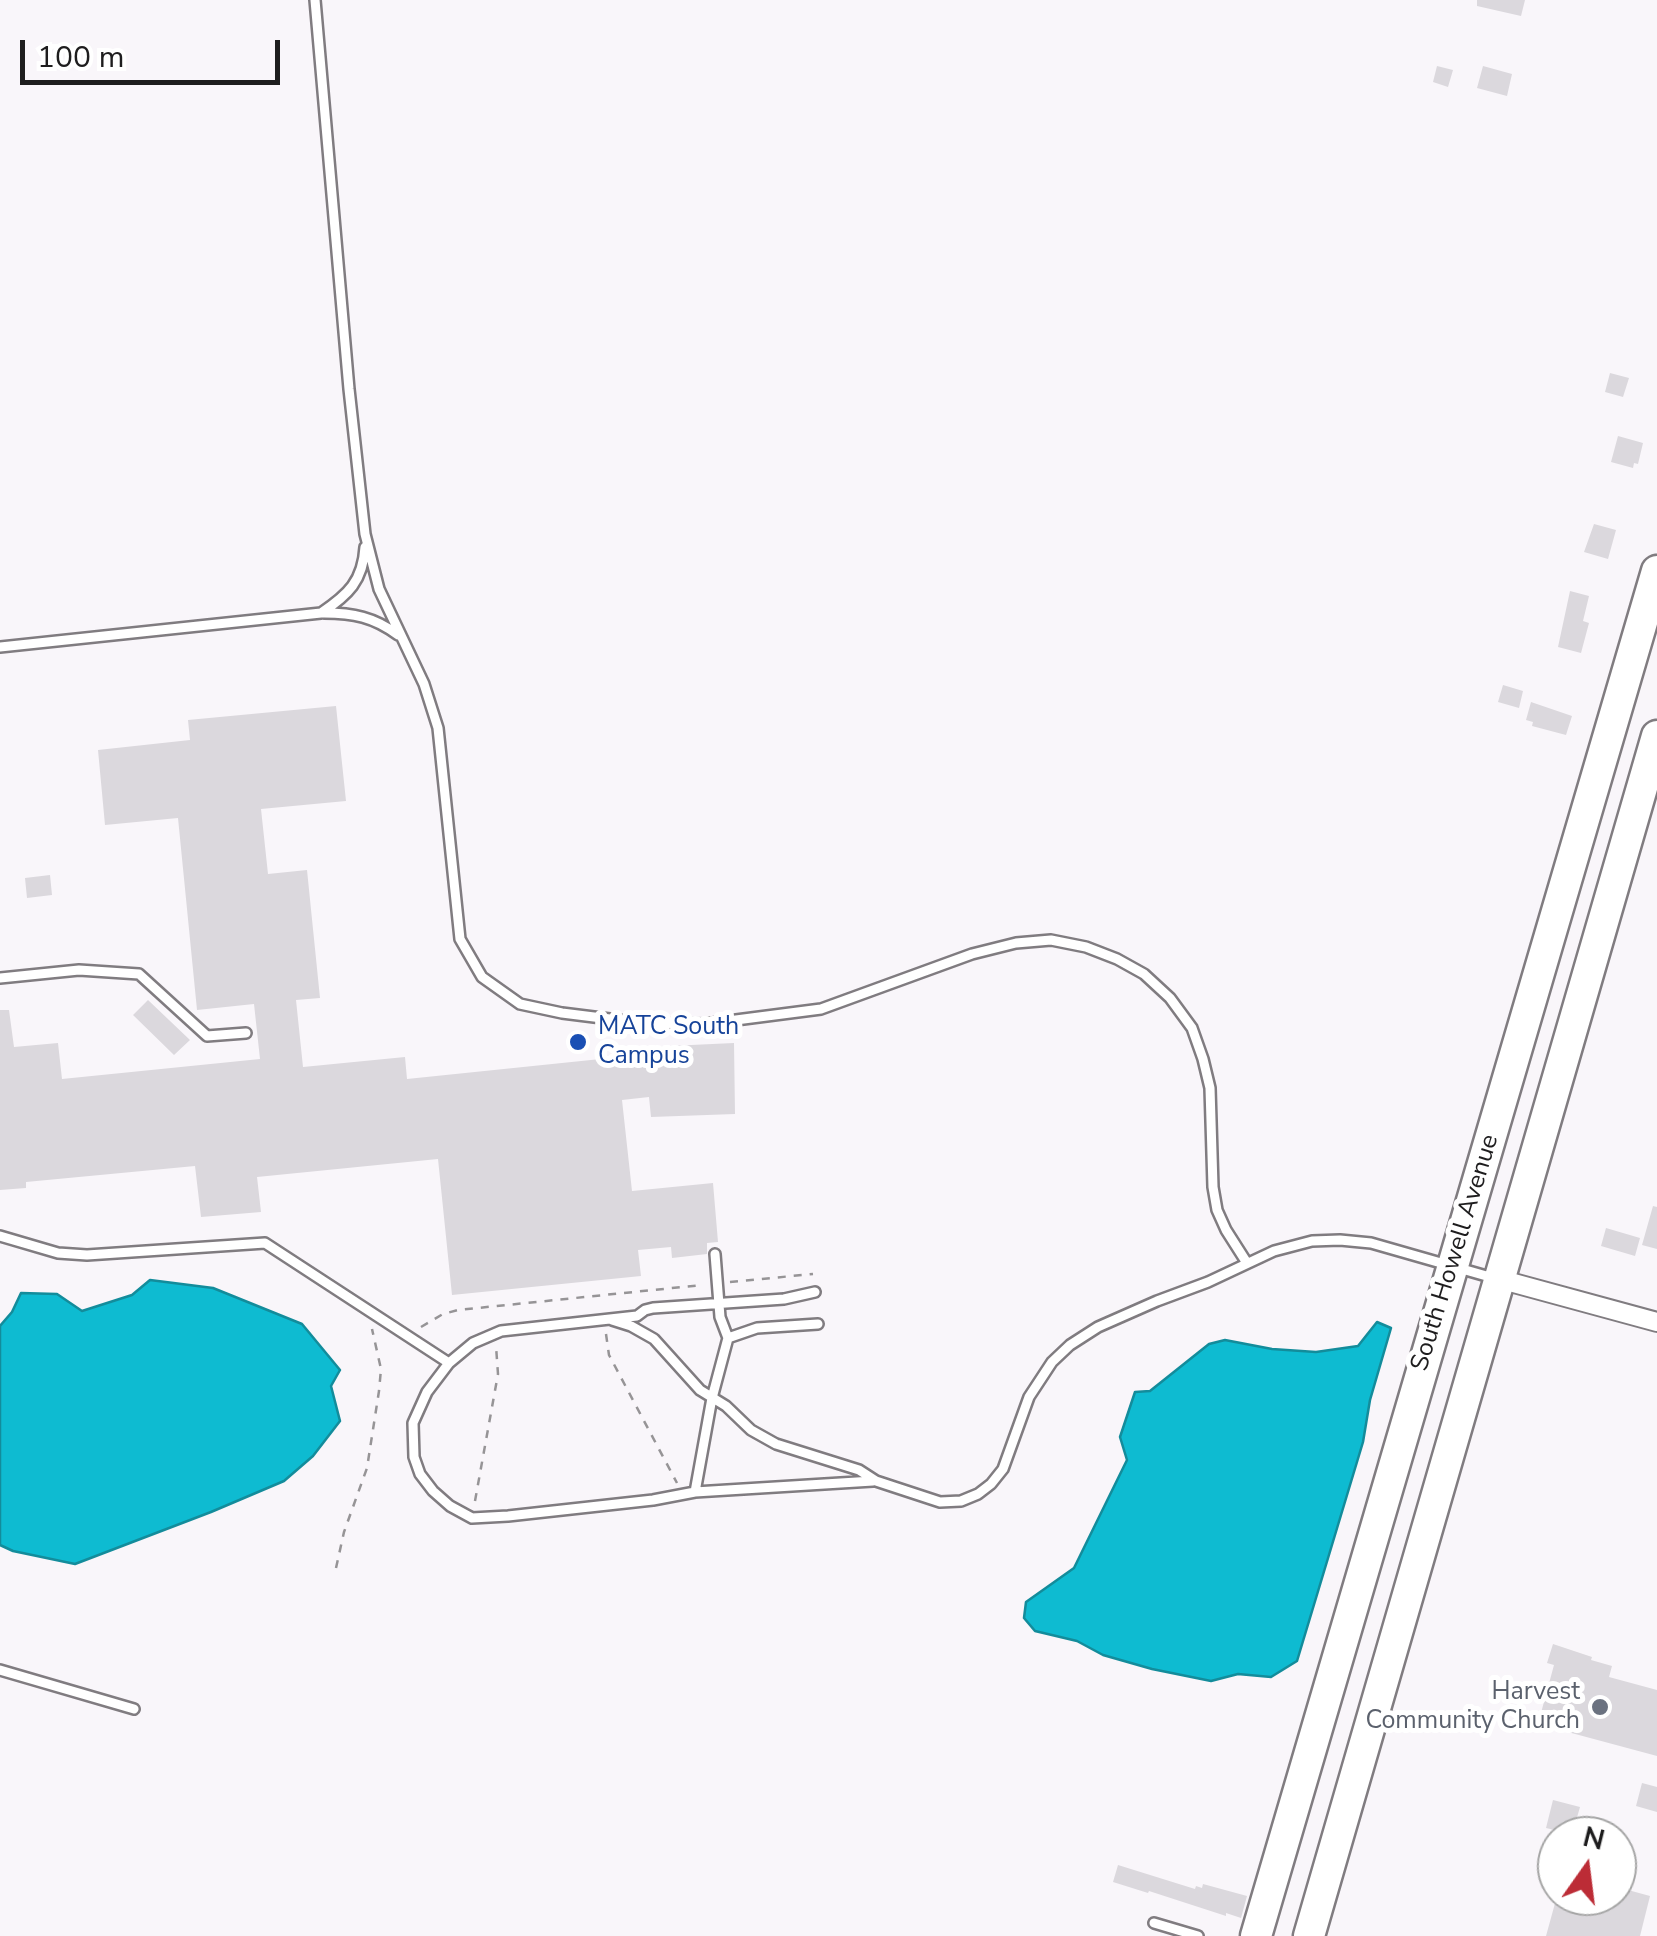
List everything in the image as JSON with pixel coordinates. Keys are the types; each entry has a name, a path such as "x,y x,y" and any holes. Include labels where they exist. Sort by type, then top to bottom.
{"main road":[{"name":"South Howell Avenue","path":"1256,1936 1657,571"},
{"name":"South Howell Avenue","path":"1309,1936 1657,736"}],"street":[{"path":"1499,1280 1657,1322"}],"lane":[{"path":"316,0 349,389 366,534 379,589 424,684 438,728 460,939 482,977 520,1004 562,1013 642,1023 705,1024 820,1009 972,954 1016,943 1052,940 1086,947 1144,974 1170,998 1192,1028 1210,1088 1217,1210 1247,1263"},
{"path":"321,613 344,597 364,567 366,534"},
{"path":"0,647 321,613 363,616 402,638"},
{"path":"0,978 78,970 139,974 207,1036 246,1033"},
{"path":"0,1236 58,1252 87,1255 264,1244 449,1363"},
{"path":"612,1320 654,1339 700,1390 726,1406 751,1430 776,1444 860,1470 876,1481 940,1502 961,1501 991,1484 1003,1469 1028,1397 1052,1362 1070,1345 1098,1327 1274,1251 1312,1241 1371,1243 1499,1280"},
{"path":"696,1492 712,1398 728,1338 720,1317 715,1254"},
{"path":"815,1292 784,1300 654,1308 637,1316 612,1320 501,1331 473,1343 449,1363 420,1405 413,1424 414,1458 433,1491 472,1518 696,1492 876,1481"},
{"path":"728,1338 758,1328 818,1324"},
{"path":"0,1670 134,1709"},
{"path":"1154,1923 1198,1936"}],"path":[{"path":"409,1338 423,1325 458,1310 813,1274"},
{"path":"336,1568 344,1532 367,1468 379,1391 381,1369 370,1312"},
{"path":"598,1320 608,1337 609,1355 677,1480 679,1495"},
{"path":"472,1518 498,1374 496,1345 501,1331"}],"water":[{"path":"150,1280 213,1288 302,1324 340,1370 331,1386 340,1421 313,1456 284,1481 75,1564 0,1545 0,1326 21,1293 57,1294 82,1311 132,1295"},
{"path":"1377,1322 1391,1328 1370,1400 1363,1442 1297,1661 1271,1677 1238,1674 1211,1681 1152,1669 1103,1655 1077,1641 1035,1631 1024,1618 1026,1602 1074,1568 1127,1460 1120,1437 1135,1392 1150,1391 1209,1344 1225,1340 1316,1352 1358,1346"}],"building":[{"path":"1477,0 1525,0 1521,16 1477,6"},
{"path":"1437,66 1453,70 1448,87 1433,82"},
{"path":"1483,66 1512,74 1507,96 1477,88"},
{"path":"1610,373 1629,378 1623,397 1605,392"},
{"path":"1618,436 1643,443 1638,464 1634,463 1633,468 1611,462"},
{"path":"1594,524 1616,530 1608,559 1584,552"},
{"path":"1570,591 1589,596 1583,621 1589,623 1581,653 1558,647"},
{"path":"1503,685 1523,691 1519,708 1498,702"},
{"path":"1531,702 1572,716 1566,735 1532,726 1533,722 1526,720"},
{"path":"336,706 346,801 261,809 268,874 307,870 320,998 296,1000 303,1067 405,1057 407,1079 649,1054 648,1047 734,1043 735,1114 651,1117 649,1097 622,1100 632,1191 713,1183 718,1242 707,1243 707,1254 672,1258 671,1247 638,1250 641,1276 452,1295 438,1159 257,1177 261,1212 201,1217 195,1166 26,1182 26,1188 0,1190 0,1010 9,1010 14,1047 58,1043 62,1079 260,1059 254,1004 197,1010 178,818 105,825 98,750 190,740 188,720"},
{"path":"50,875 52,895 27,898 25,878"},
{"path":"148,1000 190,1040 174,1055 133,1015"},
{"path":"1653,1206 1657,1207 1657,1249 1642,1245"},
{"path":"1606,1228 1640,1238 1635,1256 1601,1246"},
{"name":"Harvest Community Church","path":"1553,1644 1612,1666 1609,1677 1657,1690 1657,1756 1538,1724 1554,1665 1547,1663"},
{"path":"1642,1783 1657,1787 1657,1812 1636,1806"},
{"path":"1553,1800 1580,1807 1577,1816 1549,1816"},
{"path":"1118,1865 1195,1889 1203,1884 1247,1896 1241,1918 1113,1882"},
{"path":"1637,1892 1650,1896 1640,1936 1546,1936 1552,1916 1637,1916"}],"place":[{"name":"MATC South Campus","path":"578,1042"},
{"name":"Harvest Community Church","path":"1600,1707"}]}
